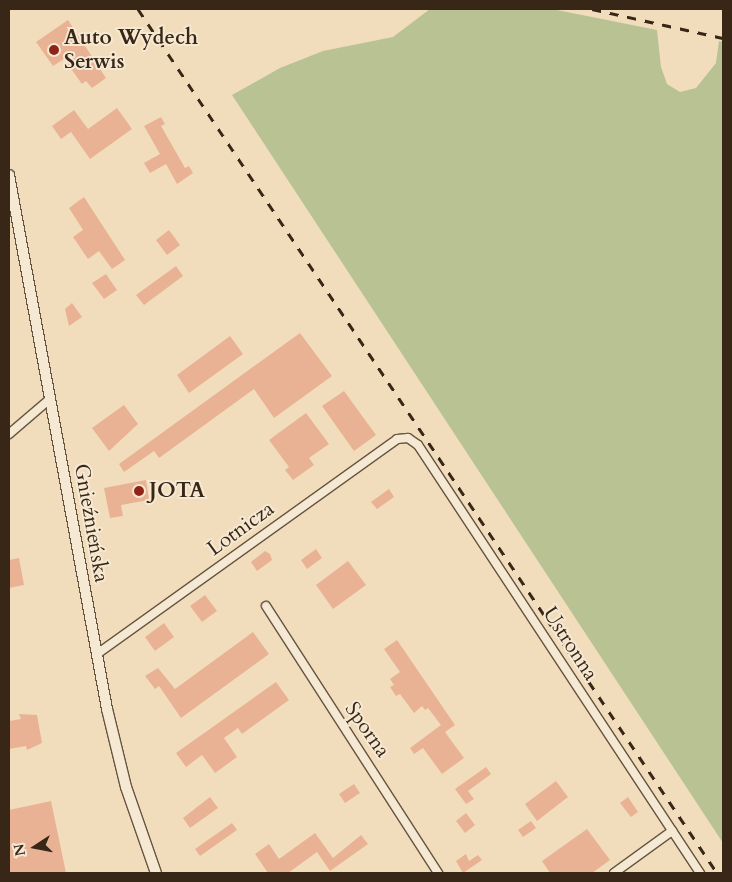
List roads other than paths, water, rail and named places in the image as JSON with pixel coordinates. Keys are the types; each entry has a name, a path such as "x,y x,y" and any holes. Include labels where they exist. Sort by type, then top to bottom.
{"main road":[{"name":"Gnieźnieńska","path":"9,175 96,654 126,787 156,873"}],"street":[{"path":"9,434 50,399"},
{"name":"Lotnicza","path":"96,654 397,439 408,438"},
{"name":"Ustronna","path":"408,438 418,445 700,873"},
{"name":"Sporna","path":"266,606 438,873"},
{"path":"614,873 672,830"}],"railway":[{"path":"138,9 717,873"},
{"path":"592,9 723,38"}],"place":[{"name":"Auto Wydech Serwis","path":"54,50"},
{"name":"JOTA","path":"139,491"}]}
